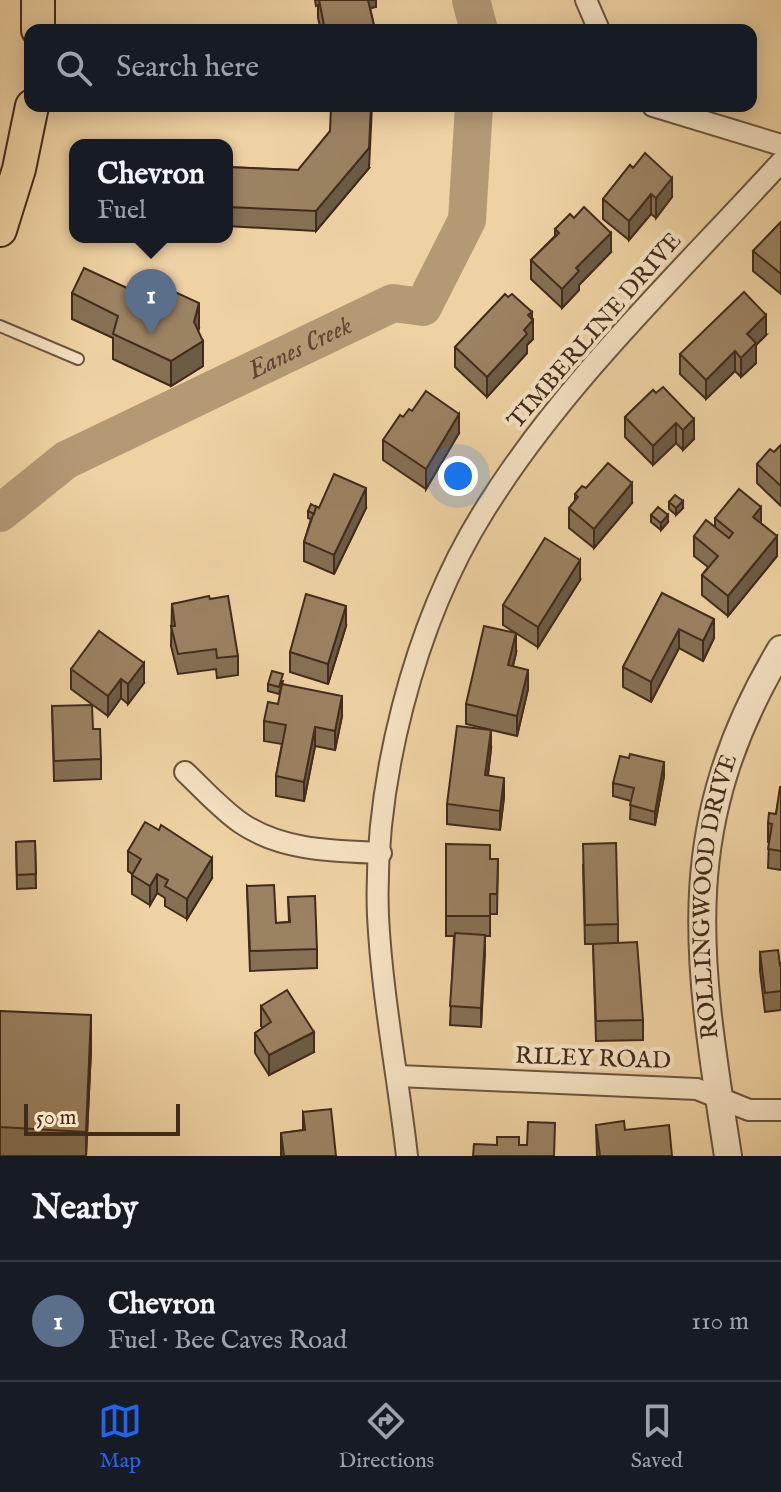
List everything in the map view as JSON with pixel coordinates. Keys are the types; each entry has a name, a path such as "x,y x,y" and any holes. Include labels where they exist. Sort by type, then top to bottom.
{"main road":[{"path":"38,0 38,24"},
{"path":"0,230 19,169 31,112"}],"street":[{"path":"586,0 596,24"},
{"path":"673,112 781,145"},
{"name":"TIMBERLINE DRIVE","path":"407,1156 381,959 378,913 381,853 389,776 403,708 447,579 483,512 530,444 571,393 781,162"},
{"name":"ROLLINGWOOD DRIVE","path":"728,1156 702,976 700,912 705,849 718,789 737,736 762,680 781,649"},
{"path":"185,772 241,823 273,839 321,851 381,853"},
{"name":"RILEY ROAD","path":"398,1076 697,1089 749,1110 781,1110"}],"lane":[{"path":"0,326 78,359"}],"building":[{"path":"319,0 368,0 374,24 324,24"},
{"path":"331,112 371,112 369,148 316,211 233,207 233,167 298,170 330,131"},
{"path":"645,153 672,178 656,198 651,194 629,221 603,199 630,165 633,168"},
{"path":"584,207 611,233 576,268 579,271 562,289 531,260 559,233 555,229 570,214 574,218"},
{"path":"781,222 781,274 753,251"},
{"path":"84,268 129,289 138,275 199,303 194,322 203,341 171,361 113,334 118,316 72,293"},
{"path":"744,292 766,315 747,334 756,343 741,358 735,351 706,380 680,354"},
{"path":"505,294 508,297 512,294 532,312 528,315 533,320 524,330 527,334 487,377 455,347"},
{"path":"663,387 694,419 683,430 676,423 653,446 625,417 653,390 656,393"},
{"path":"426,391 459,414 426,469 383,440 400,415 403,417 409,409 412,411"},
{"path":"781,445 781,486 757,464 770,449 774,452"},
{"path":"608,463 632,483 594,529 569,508 578,497 575,494 582,486 586,488"},
{"path":"334,474 366,488 334,555 304,542 316,506 319,508"},
{"path":"739,489 761,507 753,517 777,536 728,596 702,575 718,556 694,536 706,520 729,538 733,533 715,518"},
{"path":"675,495 683,501 676,508 669,502"},
{"path":"311,504 316,507 314,514 308,511"},
{"path":"658,507 668,515 661,523 651,515"},
{"path":"545,538 580,560 538,627 503,605"},
{"path":"662,593 714,619 703,641 679,629 651,682 623,667"},
{"path":"306,594 346,606 328,664 290,652"},
{"path":"209,596 210,599 228,596 238,656 217,658 216,649 178,654 171,626 175,626 172,604"},
{"path":"484,626 516,633 508,665 528,670 517,716 466,704"},
{"path":"99,631 144,663 128,684 121,679 108,696 71,669"},
{"path":"272,671 283,674 279,687 268,684"},
{"path":"282,684 342,696 335,731 315,727 304,782 276,776 286,725 264,721 268,702 278,704"},
{"path":"92,705 93,729 100,729 101,759 54,761 52,706"},
{"path":"457,726 491,730 485,775 504,778 500,811 447,804"},
{"path":"630,754 664,762 655,812 630,805 634,788 613,783 620,756 629,758"},
{"path":"780,787 781,851 768,849 772,824 768,823 769,813 776,814"},
{"path":"145,822 159,830 161,825 212,858 187,899 165,886 168,880 157,874 150,886 132,875 141,859 128,851"},
{"path":"35,841 36,874 17,875 16,842"},
{"path":"616,843 618,924 585,925 583,844"},
{"path":"446,844 490,845 490,859 498,859 497,894 490,894 490,916 446,916"},
{"path":"274,885 276,923 290,922 288,897 315,896 317,949 250,951 247,886"},
{"path":"455,933 485,935 481,1008 450,1006"},
{"path":"637,942 643,1020 596,1021 593,944"},
{"path":"778,950 781,991 765,993 760,952"},
{"path":"287,990 314,1032 269,1055 255,1033 271,1022 261,1006"},
{"path":"0,1011 91,1015 86,1132 0,1127"},
{"path":"331,1109 336,1156 284,1156 281,1133 305,1130 303,1112"},
{"path":"624,1121 625,1130 669,1125 672,1156 600,1156 596,1125"},
{"path":"528,1122 555,1123 554,1156 473,1156 474,1144 497,1145 497,1137 519,1137 519,1145 527,1145"}],"waterway":[{"name":"Eanes Creek","path":"471,0 477,24"},
{"name":"Eanes Creek","path":"0,513 66,460 393,303 423,307 467,220 474,112"}],"place":[{"name":"Chevron","path":"151,335"}]}
